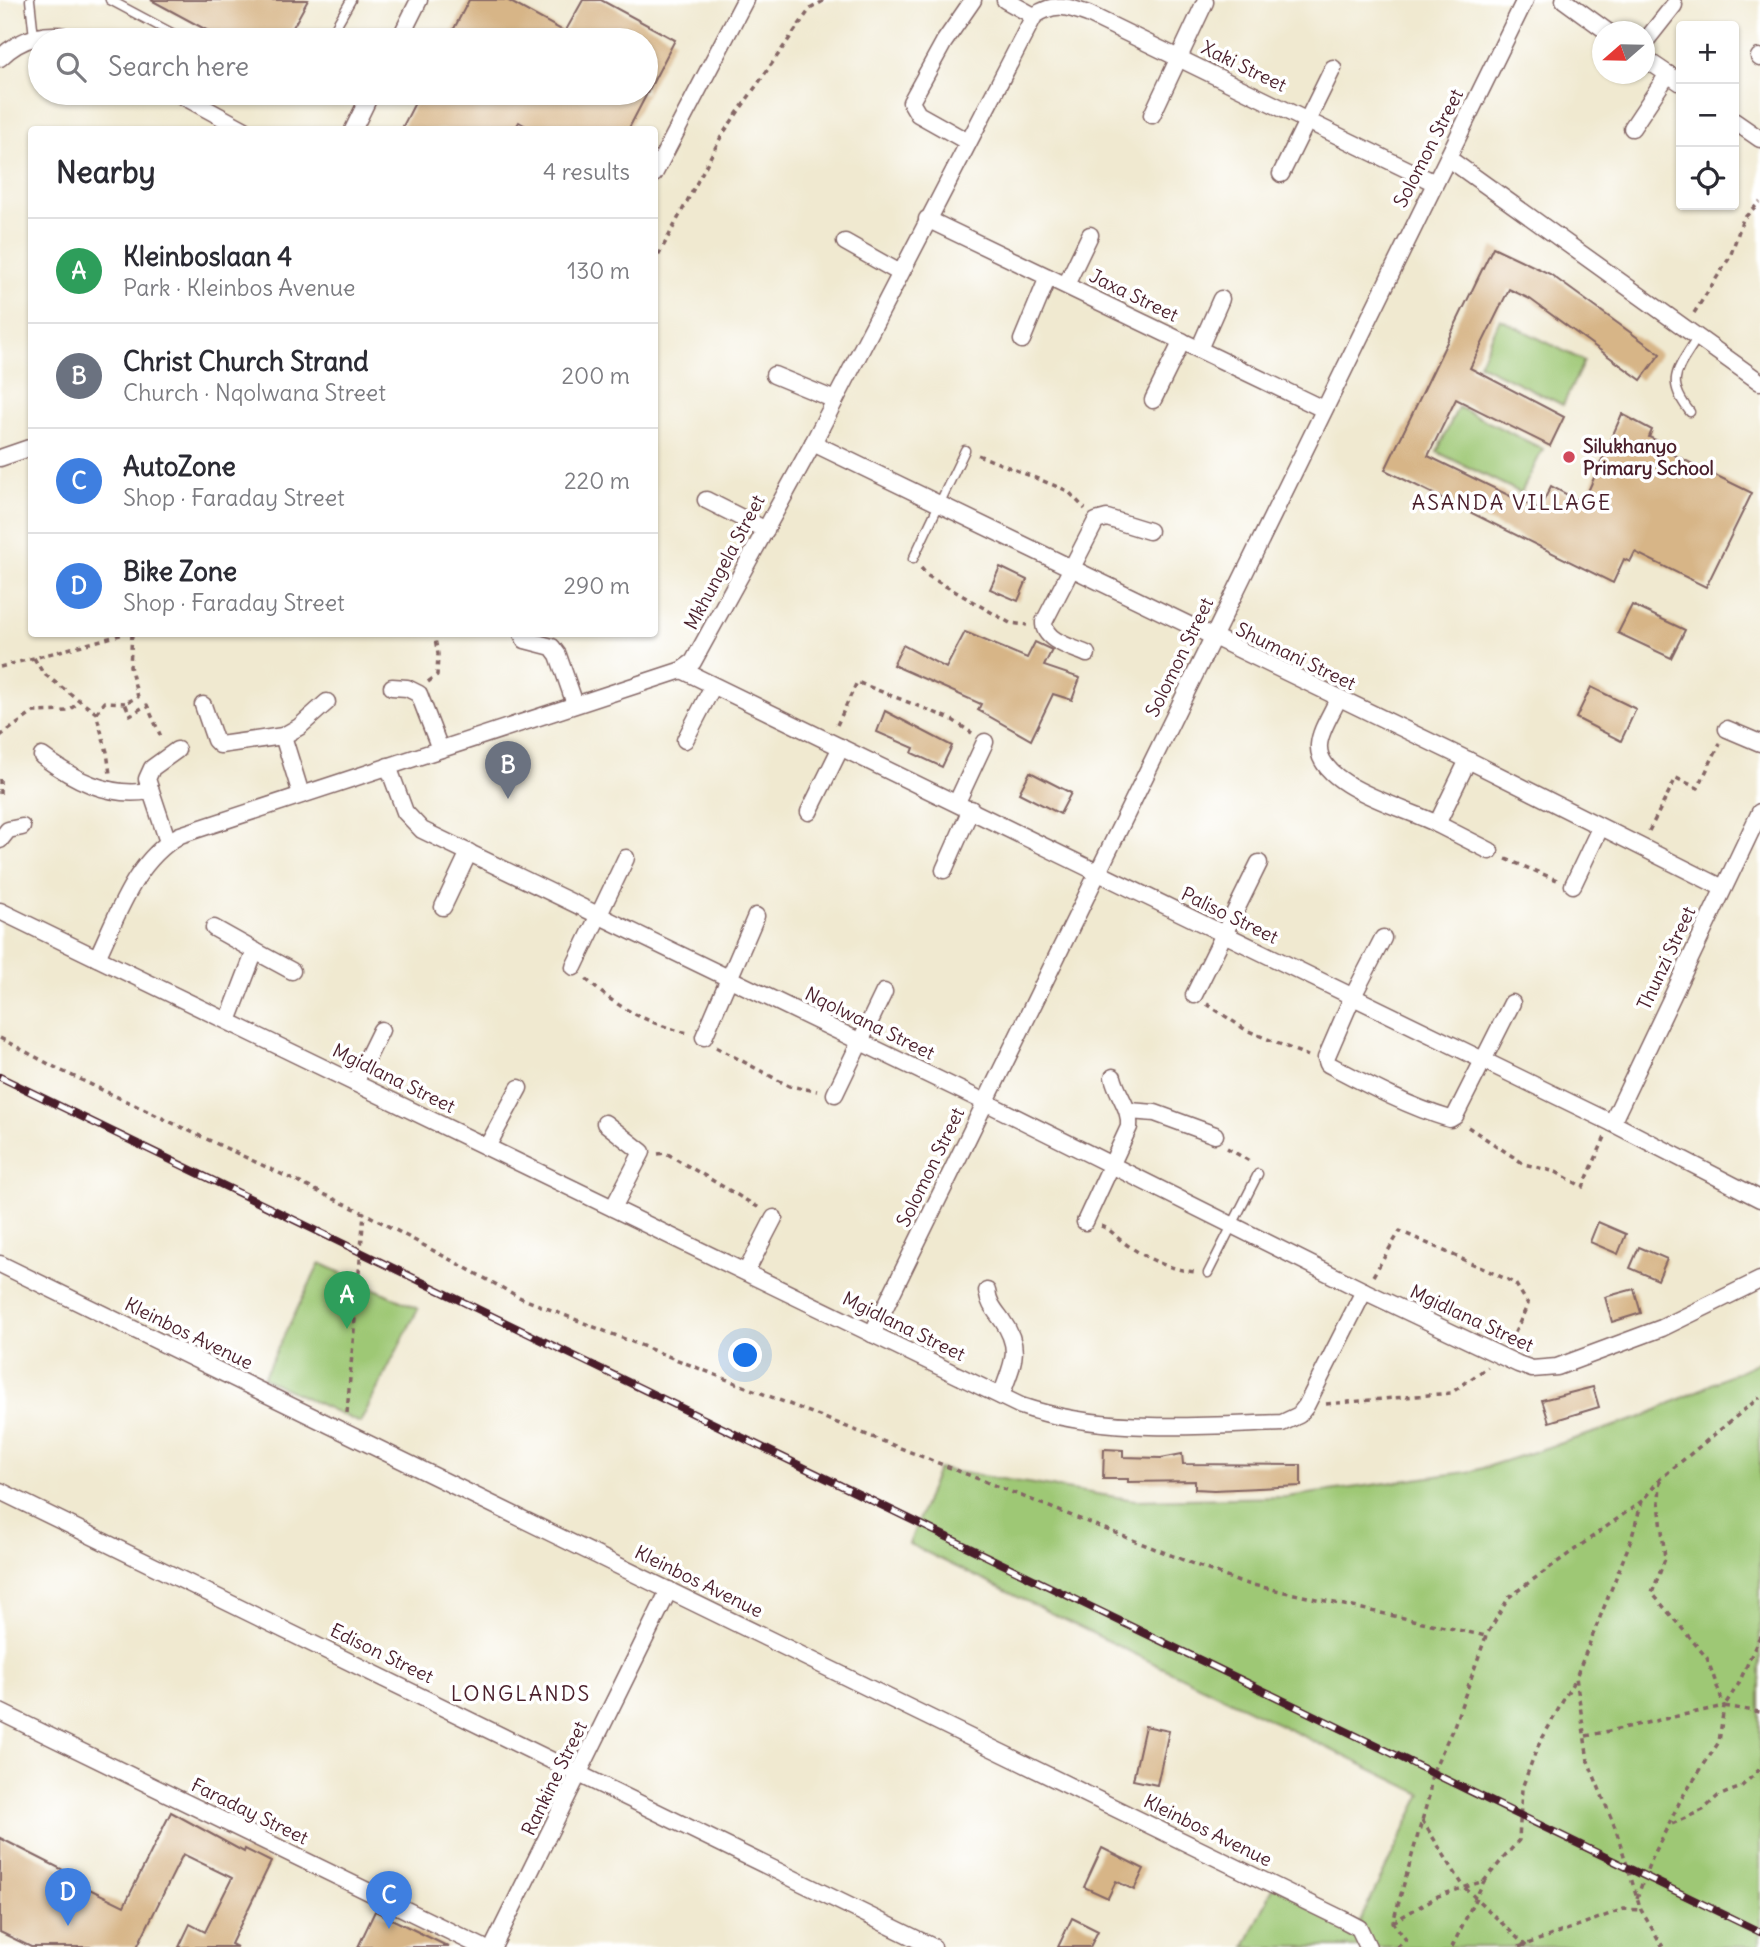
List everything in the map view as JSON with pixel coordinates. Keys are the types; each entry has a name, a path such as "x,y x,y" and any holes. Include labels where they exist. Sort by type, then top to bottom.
{"street":[{"path":"404,28 419,0"},
{"path":"658,166 745,0"},
{"path":"968,142 918,114 911,102 944,42 973,0"},
{"path":"1005,0 1034,16"},
{"name":"Solomon Street","path":"872,1334 1433,182 1448,158 1525,0"},
{"path":"1564,0 1593,21"},
{"path":"1152,114 1176,57 1205,2"},
{"name":"Xaki Street","path":"1034,16 1051,3 1088,14 1433,182"},
{"path":"1655,29 1674,5"},
{"name":"Mkhungela Street","path":"682,670 693,662 703,646 813,443 1034,16"},
{"path":"0,58 28,40"},
{"path":"1632,128 1675,79 1655,65"},
{"path":"1281,174 1333,68"},
{"path":"199,105 238,126"},
{"path":"355,126 366,105"},
{"path":"1739,124 1760,139"},
{"path":"1448,158 1760,383"},
{"name":"Jaxa Street","path":"927,219 1323,409"},
{"path":"1066,285 1090,235"},
{"path":"845,242 900,273"},
{"path":"1022,340 1048,277"},
{"path":"1199,349 1221,299"},
{"path":"1153,400 1182,341"},
{"path":"774,375 835,400"},
{"name":"Shumani Street","path":"813,443 1211,638 1468,760 1723,888"},
{"path":"0,458 28,448"},
{"path":"706,500 766,530"},
{"path":"1087,654 1053,639 1043,627 1096,521 1107,518 1149,531"},
{"path":"524,637 525,640 552,647 558,654 575,704"},
{"path":"97,958 138,873 168,842 193,829 682,670"},
{"name":"Paliso Street","path":"682,670 964,806 1223,936 1612,1122 1760,1199"},
{"path":"685,740 713,686"},
{"path":"392,687 415,691 421,698 440,749"},
{"path":"1338,699 1319,742 1319,752 1327,769 1348,785 1437,824 1490,851"},
{"path":"203,705 215,740 220,745 283,736 299,727 327,702"},
{"path":"1727,729 1760,743"},
{"path":"283,736 302,794"},
{"path":"944,870 985,742"},
{"path":"809,812 835,744"},
{"path":"168,842 147,779 159,762 177,750"},
{"path":"42,756 78,781 112,790 149,791"},
{"path":"1437,824 1468,760"},
{"name":"Nqolwana Street","path":"388,766 409,818 422,830 985,1102 1364,1291"},
{"name":"Thunzi Street","path":"1612,1122 1760,812"},
{"path":"0,840 8,830 22,827"},
{"path":"1573,885 1601,828"},
{"path":"443,907 469,852"},
{"path":"574,967 626,858"},
{"path":"1194,995 1259,863"},
{"name":"Mgidlana Street","path":"0,911 872,1334 1001,1396 1046,1414 1085,1421 1185,1426 1282,1423 1299,1415 1306,1406 1364,1291 1518,1364 1543,1370 1662,1328 1760,1280"},
{"path":"704,1037 756,916"},
{"path":"215,928 292,971"},
{"path":"1383,938 1352,998 1328,1052 1327,1062 1411,1104 1450,1119 1455,1116 1512,1003"},
{"path":"228,1021 255,951"},
{"path":"835,1094 884,992"},
{"path":"355,1083 381,1030"},
{"path":"1085,1222 1109,1164 1129,1127 1129,1111 1117,1095 1114,1077"},
{"path":"487,1147 519,1088"},
{"path":"1129,1111 1155,1113 1215,1135"},
{"path":"605,1123 639,1148 642,1155 613,1208"},
{"path":"746,1272 774,1219"},
{"name":"Kleinbos Avenue","path":"0,1264 1342,1919 1359,1928 1368,1947"},
{"path":"987,1291 992,1308 1011,1334 1016,1346 1001,1396"},
{"name":"Edison Street","path":"0,1491 581,1772 933,1947"},
{"name":"Rankine Street","path":"493,1947 668,1590"},
{"name":"Faraday Street","path":"0,1712 482,1947"}],"lane":[{"path":"30,0 33,28"},
{"path":"110,0 162,28"},
{"path":"335,28 351,0"},
{"path":"1690,412 1676,395 1673,384 1676,372 1697,338"},
{"path":"914,559 965,450"},
{"path":"1208,1273 1258,1174"}],"path":[{"path":"658,256 722,135 810,9 825,0"},
{"path":"1692,317 1730,257 1742,219 1760,202"},
{"path":"965,450 1068,491 1096,521"},
{"path":"914,559 928,576 1010,623 1043,627"},
{"path":"0,667 113,637"},
{"path":"96,713 105,702 125,703 138,697 130,666 132,637"},
{"path":"415,691 438,675 435,637"},
{"path":"34,658 43,673 96,713 107,752 112,790"},
{"path":"835,744 857,682 951,719 985,742"},
{"path":"0,736 34,712 68,711 79,702"},
{"path":"125,703 130,715 147,705 163,742 159,762"},
{"path":"1642,848 1676,778 1698,788 1727,729"},
{"path":"0,779 0,794"},
{"path":"1490,851 1538,874 1573,885"},
{"path":"574,967 602,995 653,1025 704,1037 719,1049 789,1086 835,1094"},
{"path":"1194,995 1246,1030 1285,1049 1327,1062"},
{"path":"0,1038 62,1071 364,1213 521,1298 1239,1582 1486,1636"},
{"path":"1455,1116 1487,1141 1524,1164 1556,1172 1583,1187 1612,1122"},
{"path":"1215,1135 1216,1142 1259,1167 1258,1174"},
{"path":"642,1155 666,1153 734,1192 774,1219"},
{"path":"346,1432 364,1213"},
{"path":"1085,1222 1109,1228 1135,1250 1171,1269 1208,1273"},
{"path":"1393,1922 1422,1820 1432,1773 1454,1726 1486,1636 1509,1597 1642,1501 1660,1479 1760,1397"},
{"path":"1660,1479 1659,1502 1665,1559 1652,1593 1707,1658 1724,1706"},
{"path":"1452,1947 1484,1881 1519,1840 1522,1788 1537,1748 1576,1677 1631,1540 1642,1501"},
{"path":"1637,1898 1648,1867 1681,1799 1719,1742 1724,1706 1738,1685 1760,1636"},
{"path":"1576,1677 1588,1761 1616,1830 1641,1910 1663,1947"},
{"path":"1585,1736 1724,1706 1760,1712"},
{"path":"1670,1825 1703,1810 1718,1796 1741,1787 1760,1769"},
{"path":"1422,1820 1464,1887 1524,1946 1624,1909 1641,1910"},
{"path":"1393,1922 1438,1896 1484,1881"},
{"path":"1393,1922 1406,1940 1397,1947"}],"green space":[{"path":"1500,319 1584,361 1563,405 1479,364"},
{"path":"1458,407 1543,449 1521,493 1437,452"},
{"path":"320,1263 418,1309 360,1423 263,1378"},
{"path":"1760,1361 1760,1947 1245,1947 1274,1886 1358,1925 1422,1794 909,1544 938,1469 1135,1500 1286,1497 1473,1471 1640,1418"}],"building":[{"path":"151,0 308,0 293,28 203,28"},
{"path":"469,0 507,0 558,28 454,28"},
{"path":"583,0 601,0 653,28 567,28"},
{"path":"658,31 675,40 658,73"},
{"path":"414,105 641,105 630,126 526,126 519,122 516,126 403,126"},
{"path":"1493,247 1550,274 1660,354 1641,380 1530,299 1509,289 1470,368 1564,417 1550,446 1456,399 1428,456 1539,510 1551,486 1583,503 1622,414 1652,430 1649,437 1664,444 1662,449 1752,493 1706,587 1635,552 1630,562 1624,559 1613,583 1385,470"},
{"path":"1000,567 1027,580 1018,601 990,589"},
{"path":"1632,605 1685,630 1671,658 1618,633"},
{"path":"965,632 1027,658 1035,642 1052,650 1044,666 1080,678 1072,700 1053,694 1031,740 978,710 981,704 893,665 903,645 946,668"},
{"path":"1591,687 1636,709 1621,741 1576,718"},
{"path":"885,711 952,746 942,767 912,753 914,748 877,732"},
{"path":"1030,772 1071,793 1060,814 1019,793"},
{"path":"1598,1222 1626,1234 1618,1254 1590,1242"},
{"path":"1639,1247 1667,1259 1658,1280 1630,1268"},
{"path":"1634,1289 1641,1313 1612,1322 1605,1297"},
{"path":"1593,1387 1599,1407 1549,1422 1542,1400"},
{"path":"1104,1449 1123,1450 1123,1457 1161,1458 1182,1454 1183,1464 1301,1465 1301,1486 1214,1490 1195,1489 1195,1481 1128,1482 1128,1479 1103,1479"},
{"path":"1145,1726 1169,1731 1157,1785 1133,1780"},
{"path":"171,1812 244,1852 245,1849 271,1862 231,1944 237,1947 179,1947 190,1924 205,1932 232,1878 183,1854 137,1947 31,1947 0,1932 0,1838 73,1875 71,1880 124,1906"},
{"path":"1102,1848 1144,1869 1134,1890 1116,1881 1108,1898 1084,1887"},
{"path":"375,1911 449,1947 358,1947"},
{"path":"1072,1918 1098,1931 1090,1947 1058,1947"}],"railway":[{"path":"0,1077 1760,1932"}],"place":[{"name":"Silukhanyo Primary School","path":"1569,457"},
{"name":"Christ Church Strand","path":"508,799"},
{"name":"Kleinboslaan 4","path":"347,1329"},
{"name":"Bike Zone","path":"68,1926"},
{"name":"AutoZone","path":"389,1929"}],"district":[{"name":"ASANDA VILLAGE","path":"1512,503"},
{"name":"LONGLANDS","path":"521,1694"}]}
